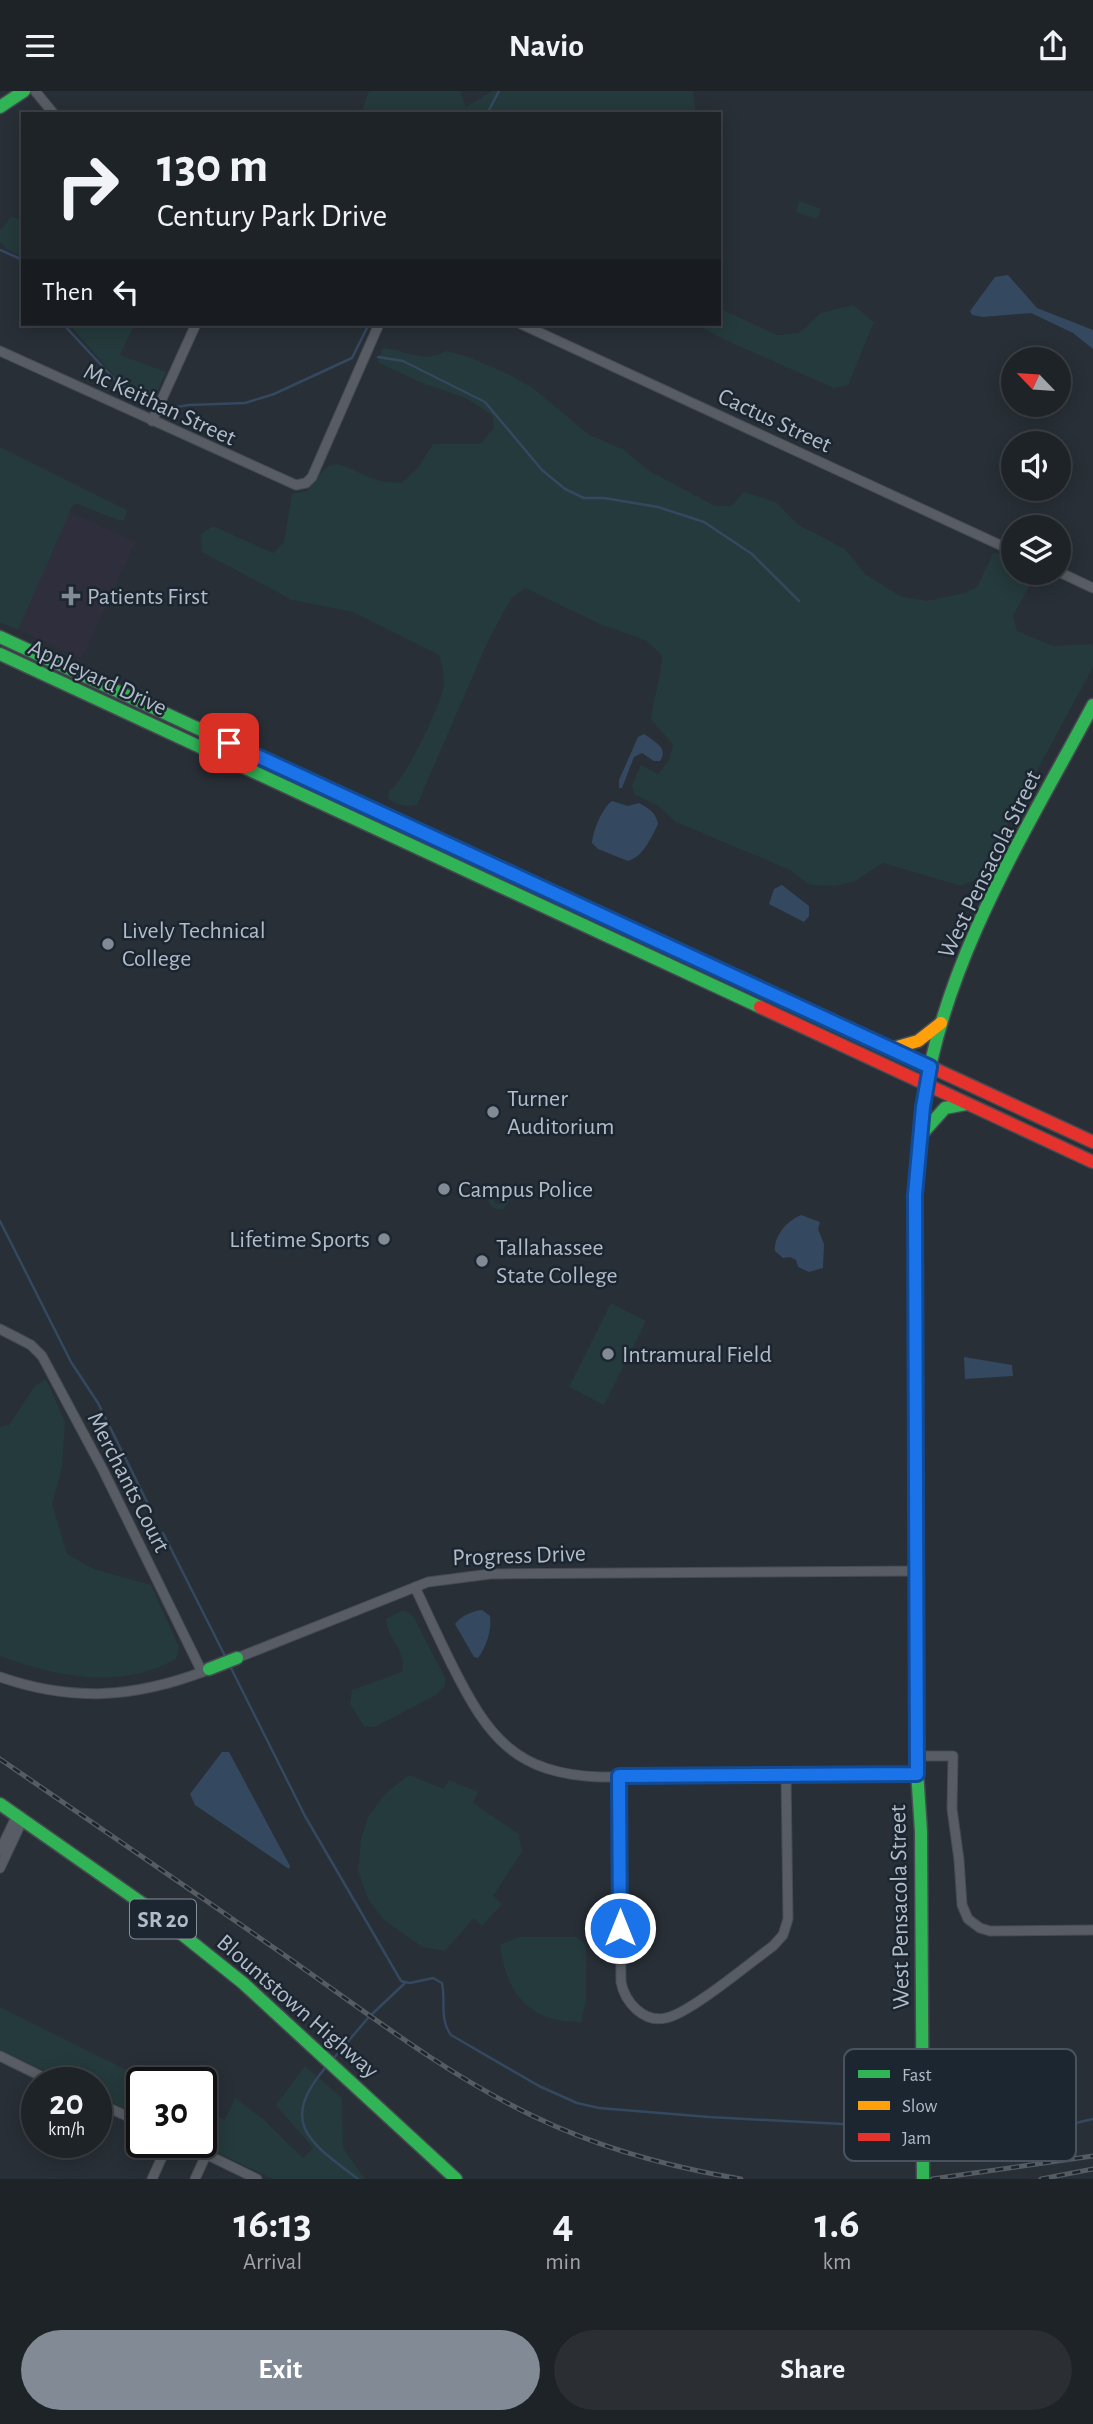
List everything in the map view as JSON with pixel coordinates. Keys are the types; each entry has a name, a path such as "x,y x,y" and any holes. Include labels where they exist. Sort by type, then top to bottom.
{"main road":[{"path":"0,107 24,91"},
{"name":"Appleyard Drive","path":"0,637 1093,1142"},
{"name":"Appleyard Drive","path":"0,654 1093,1161"},
{"path":"91,697 98,682"},
{"name":"West Pensacola Street","path":"922,2049 920,1831 916,1756 915,1195 920,1136 930,1067 959,968 979,921 1093,705"},
{"path":"285,786 292,772"},
{"path":"458,867 465,852"},
{"path":"617,940 624,925"},
{"path":"728,974 728,993"},
{"path":"890,1049 919,1042 941,1023"},
{"path":"920,1136 945,1108 967,1104"},
{"name":"Progress Drive","path":"206,1670 237,1658"},
{"name":"Blountstown Highway","path":"0,1804 191,1941 243,1983 456,2179"},
{"name":"West Pensacola Street","path":"923,2161 923,2179"}],"street":[{"path":"35,91 52,112"},
{"path":"152,421 195,326"},
{"name":"Mc Keithan Street","path":"0,351 296,485 306,483 319,462 378,326"},
{"name":"Cactus Street","path":"525,326 1001,545"},
{"path":"1071,578 1093,588"},
{"name":"Merchants Court","path":"0,1329 32,1345 42,1356 206,1670"},
{"name":"Progress Drive","path":"237,1658 441,1579 490,1574 916,1571"},
{"path":"415,1587 480,1719 503,1744 545,1769 577,1775 619,1776 917,1774"},
{"name":"Progress Drive","path":"0,1677 45,1690 75,1694 113,1694 174,1682 206,1670"},
{"path":"916,1756 953,1756 952,1809 962,1905 974,1924 990,1931 1093,1930"},
{"path":"619,1776 623,1993 641,2013 655,2018 666,2018 680,2014 778,1940 785,1931 788,1919 786,1774"},
{"path":"0,1851 20,1817"},
{"path":"0,1868 20,1817"},
{"path":"0,2056 22,2067"},
{"path":"152,2179 162,2158"},
{"path":"195,2179 205,2158"},
{"path":"212,2158 257,2179"}],"shaded area":[{"name":"Patients First","path":"69,511 136,542 82,659 15,628"}],"green space":[{"path":"369,91 460,91 466,107 492,91 693,91 696,112 362,112"},
{"path":"799,201 821,209 817,219 796,212"},
{"path":"11,217 21,219 21,256 0,242 0,231"},
{"path":"853,305 874,322 848,385 834,388 699,326 721,326 721,309 777,335 799,333 821,313"},
{"path":"71,326 134,326 120,355 166,372 154,399 117,379"},
{"path":"383,348 422,356 438,355 446,351 469,357 512,376 533,388 588,434 624,450 648,470 715,506 731,506 744,492 776,502 797,524 845,549 865,574 900,596 926,601 965,593 977,587 994,552 1001,555 1001,585 1030,585 1013,616 1017,631 1053,646 1090,644 1093,646 1093,667 979,878 961,886 883,863 855,881 836,886 810,885 790,870 676,822 658,806 634,794 632,785 641,765 658,774 669,760 673,745 651,719 662,655 645,640 602,625 525,588 511,599 489,639 417,805 402,805 388,798 389,791 396,785 419,746 439,703 444,679 439,655 353,612 292,600 202,552 201,534 213,526 273,553 284,542 292,494 307,491 316,478 330,466 336,464 377,480 401,483 418,468 433,444 480,444 494,428 492,415 466,398 422,383 377,362"},
{"path":"0,447 127,510 125,519 120,521 78,504 73,505 18,630 0,622"},
{"path":"500,1188 500,1194 494,1197 495,1203 504,1202 504,1189 510,1200 503,1209 497,1209 491,1206 488,1198 494,1189"},
{"name":"Intramural Field","path":"611,1303 646,1321 604,1405 569,1387"},
{"path":"46,1379 65,1422 62,1468 52,1504 67,1554 94,1569 151,1585 179,1647 176,1659 155,1669 133,1675 88,1677 44,1670 0,1656 0,1427 9,1425 35,1386"},
{"path":"401,1611 414,1617 445,1678 445,1686 436,1695 375,1727 364,1726 350,1704 352,1690 402,1672 402,1658 386,1619"},
{"path":"409,1775 444,1789 449,1780 478,1792 473,1803 519,1834 522,1852 493,1896 502,1904 482,1926 474,1918 445,1951 422,1947 383,1919 368,1899 358,1871 361,1838 369,1815 387,1792"},
{"path":"520,1937 577,1937 586,1945 586,2001 581,2022 563,2021 534,2011 515,1991 503,1962 500,1945"},
{"path":"0,2007 126,2070 126,2109 112,2103 112,2067 37,2067 0,2050"},
{"path":"305,2066 342,2098 343,2148 365,2179 273,2179 217,2152 217,2116 225,2120 235,2098 263,2119 303,2158 313,2148 276,2105"}],"water":[{"path":"1008,275 1037,308 1093,330 1093,349 1073,333 1031,313 983,317 972,315 970,311 995,277"},
{"path":"644,734 662,749 660,761 654,761 642,753 634,757 622,788 619,788 619,780 638,737"},
{"path":"612,801 628,806 639,803 652,812 657,820 658,824 646,846 628,861 598,849 592,843 599,820"},
{"path":"782,885 809,906 809,916 804,922 769,904 774,889"},
{"path":"801,1215 820,1222 818,1229 824,1244 823,1268 809,1272 798,1267 796,1260 783,1258 775,1251 782,1229"},
{"path":"964,1357 1012,1365 1013,1376 965,1379"},
{"path":"482,1610 490,1616 490,1627 486,1644 478,1658 474,1657 455,1624 467,1614"},
{"path":"222,1752 229,1752 290,1866 289,1869 195,1805 190,1794"}],"waterway":[{"path":"488,112 499,91"},
{"path":"0,250 21,259"},
{"path":"65,326 117,382 145,399"},
{"path":"170,408 245,403 274,394 352,358 368,326"},
{"path":"378,357 403,361 485,402 542,470 565,489 584,498 604,498 658,507 704,522 752,554 799,601"},
{"path":"0,1221 71,1362 98,1403 152,1512"},
{"path":"163,1533 226,1658"},
{"path":"229,1664 305,1816 401,1981 410,1983 433,1978 442,1983 445,2023 451,2035 539,2086 577,2103 599,2108 709,2117 844,2125"},
{"path":"333,2059 368,2018 405,1983"},
{"path":"326,2067 311,2087 304,2103 302,2118 314,2143 358,2179"},
{"path":"1076,2123 1093,2119"}],"railway":[{"path":"0,1759 404,2039 500,2099 533,2116 609,2147 687,2169 741,2179"},
{"path":"1076,2158 1093,2156"},
{"path":"932,2179 1058,2161"},
{"path":"1041,2179 1093,2169"}],"traffic: fast":[{"path":"0,107 24,91"},
{"path":"0,637 389,817"},
{"path":"0,654 760,1007"},
{"path":"924,1099 935,1046 969,945 1016,847 1093,705"},
{"path":"920,1136 945,1108 966,1104"},
{"path":"915,1410 916,1756 921,1831 922,2049"},
{"path":"209,1669 237,1658"},
{"path":"0,1804 153,1911 243,1983 456,2179"},
{"path":"923,2161 923,2179"}],"traffic: slow":[{"path":"389,817 751,984"},
{"path":"890,1049 918,1041 941,1023"},
{"path":"915,1410 915,1195 924,1099"}],"traffic: jam":[{"path":"751,984 1093,1142"},
{"path":"760,1007 1093,1162"}],"place":[{"name":"Patients First","path":"71,596"},
{"name":"Lively Technical College","path":"108,944"},
{"name":"Turner Auditorium","path":"493,1112"},
{"name":"Campus Police","path":"444,1189"},
{"name":"Lifetime Sports","path":"384,1239"},
{"name":"Tallahassee State College","path":"482,1261"},
{"name":"Intramural Field","path":"608,1354"}],"route":[{"path":"229,743 930,1067 923,1107 915,1195 917,1774 619,1776 620,1928"}]}
